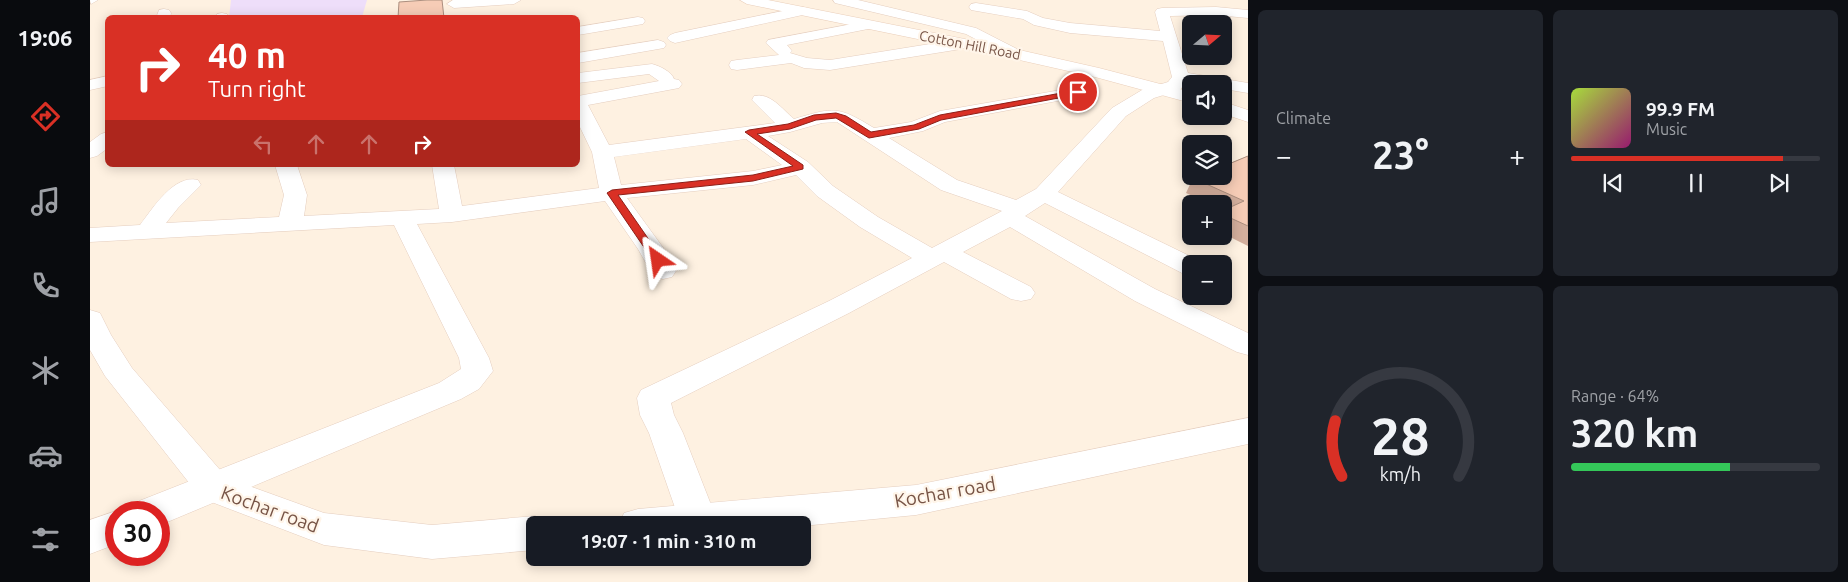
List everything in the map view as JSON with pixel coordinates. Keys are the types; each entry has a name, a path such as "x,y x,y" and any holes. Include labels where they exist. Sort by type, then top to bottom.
{"street":[{"name":"Cotton Hill Road","path":"747,0 868,25 966,38 1008,50 1173,84 1182,91"},
{"path":"840,0 877,3 966,38"},
{"path":"966,38 976,17 977,3 1027,15 1039,22 1070,28 1170,37"},
{"path":"454,4 518,4"},
{"path":"1173,84 1170,37 1162,6 1248,14"},
{"path":"675,38 802,11"},
{"path":"580,31 638,21"},
{"path":"868,25 774,43 793,58 804,63 830,65 966,38"},
{"path":"1055,40 1073,41 1070,28"},
{"path":"1008,50 1028,42"},
{"path":"580,58 658,45"},
{"path":"737,66 793,58"},
{"path":"580,78 652,69 669,81 580,102"},
{"path":"90,85 105,82"},
{"path":"697,516 666,433 657,415 653,398 839,307 1014,213 1044,194 1119,112 1148,94 1173,84 1182,84"},
{"path":"1232,86 1248,88"},
{"path":"869,135 916,127 940,118 1078,92"},
{"path":"761,100 790,126"},
{"path":"580,106 602,152 612,193 652,249 664,271"},
{"path":"1232,111 1248,116"},
{"path":"602,152 688,143 790,126 814,118 836,115 843,117 949,185 1014,213 1145,294 1248,345"},
{"path":"90,126 105,124"},
{"path":"749,132 800,167 825,191 869,222 1021,293"},
{"path":"90,152 105,140"},
{"path":"287,167 296,187 297,201 289,224"},
{"path":"443,167 452,215"},
{"path":"90,235 452,215 612,193 753,178 800,167"},
{"path":"147,232 170,203 190,185"},
{"path":"1044,194 1182,263"},
{"path":"170,505 450,391 468,382 477,371 474,358 402,218"},
{"name":"Kochar road","path":"92,330 121,376 214,488 324,529 432,542 526,534"},
{"name":"Kochar road","path":"742,516 916,500 1248,431"},
{"path":"90,537 105,531"}],"shaded area":[{"path":"231,0 367,0 363,15 229,15"}],"building":[{"path":"442,0 444,15 398,15 399,2"},
{"path":"1248,156 1248,226 1232,219 1232,206 1244,201 1209,185 1232,185 1232,163"}],"route":[{"path":"658,260 612,193 753,178 800,167 749,132 790,126 814,118 836,115 843,117 869,135 916,127 940,118 1078,92"}]}
